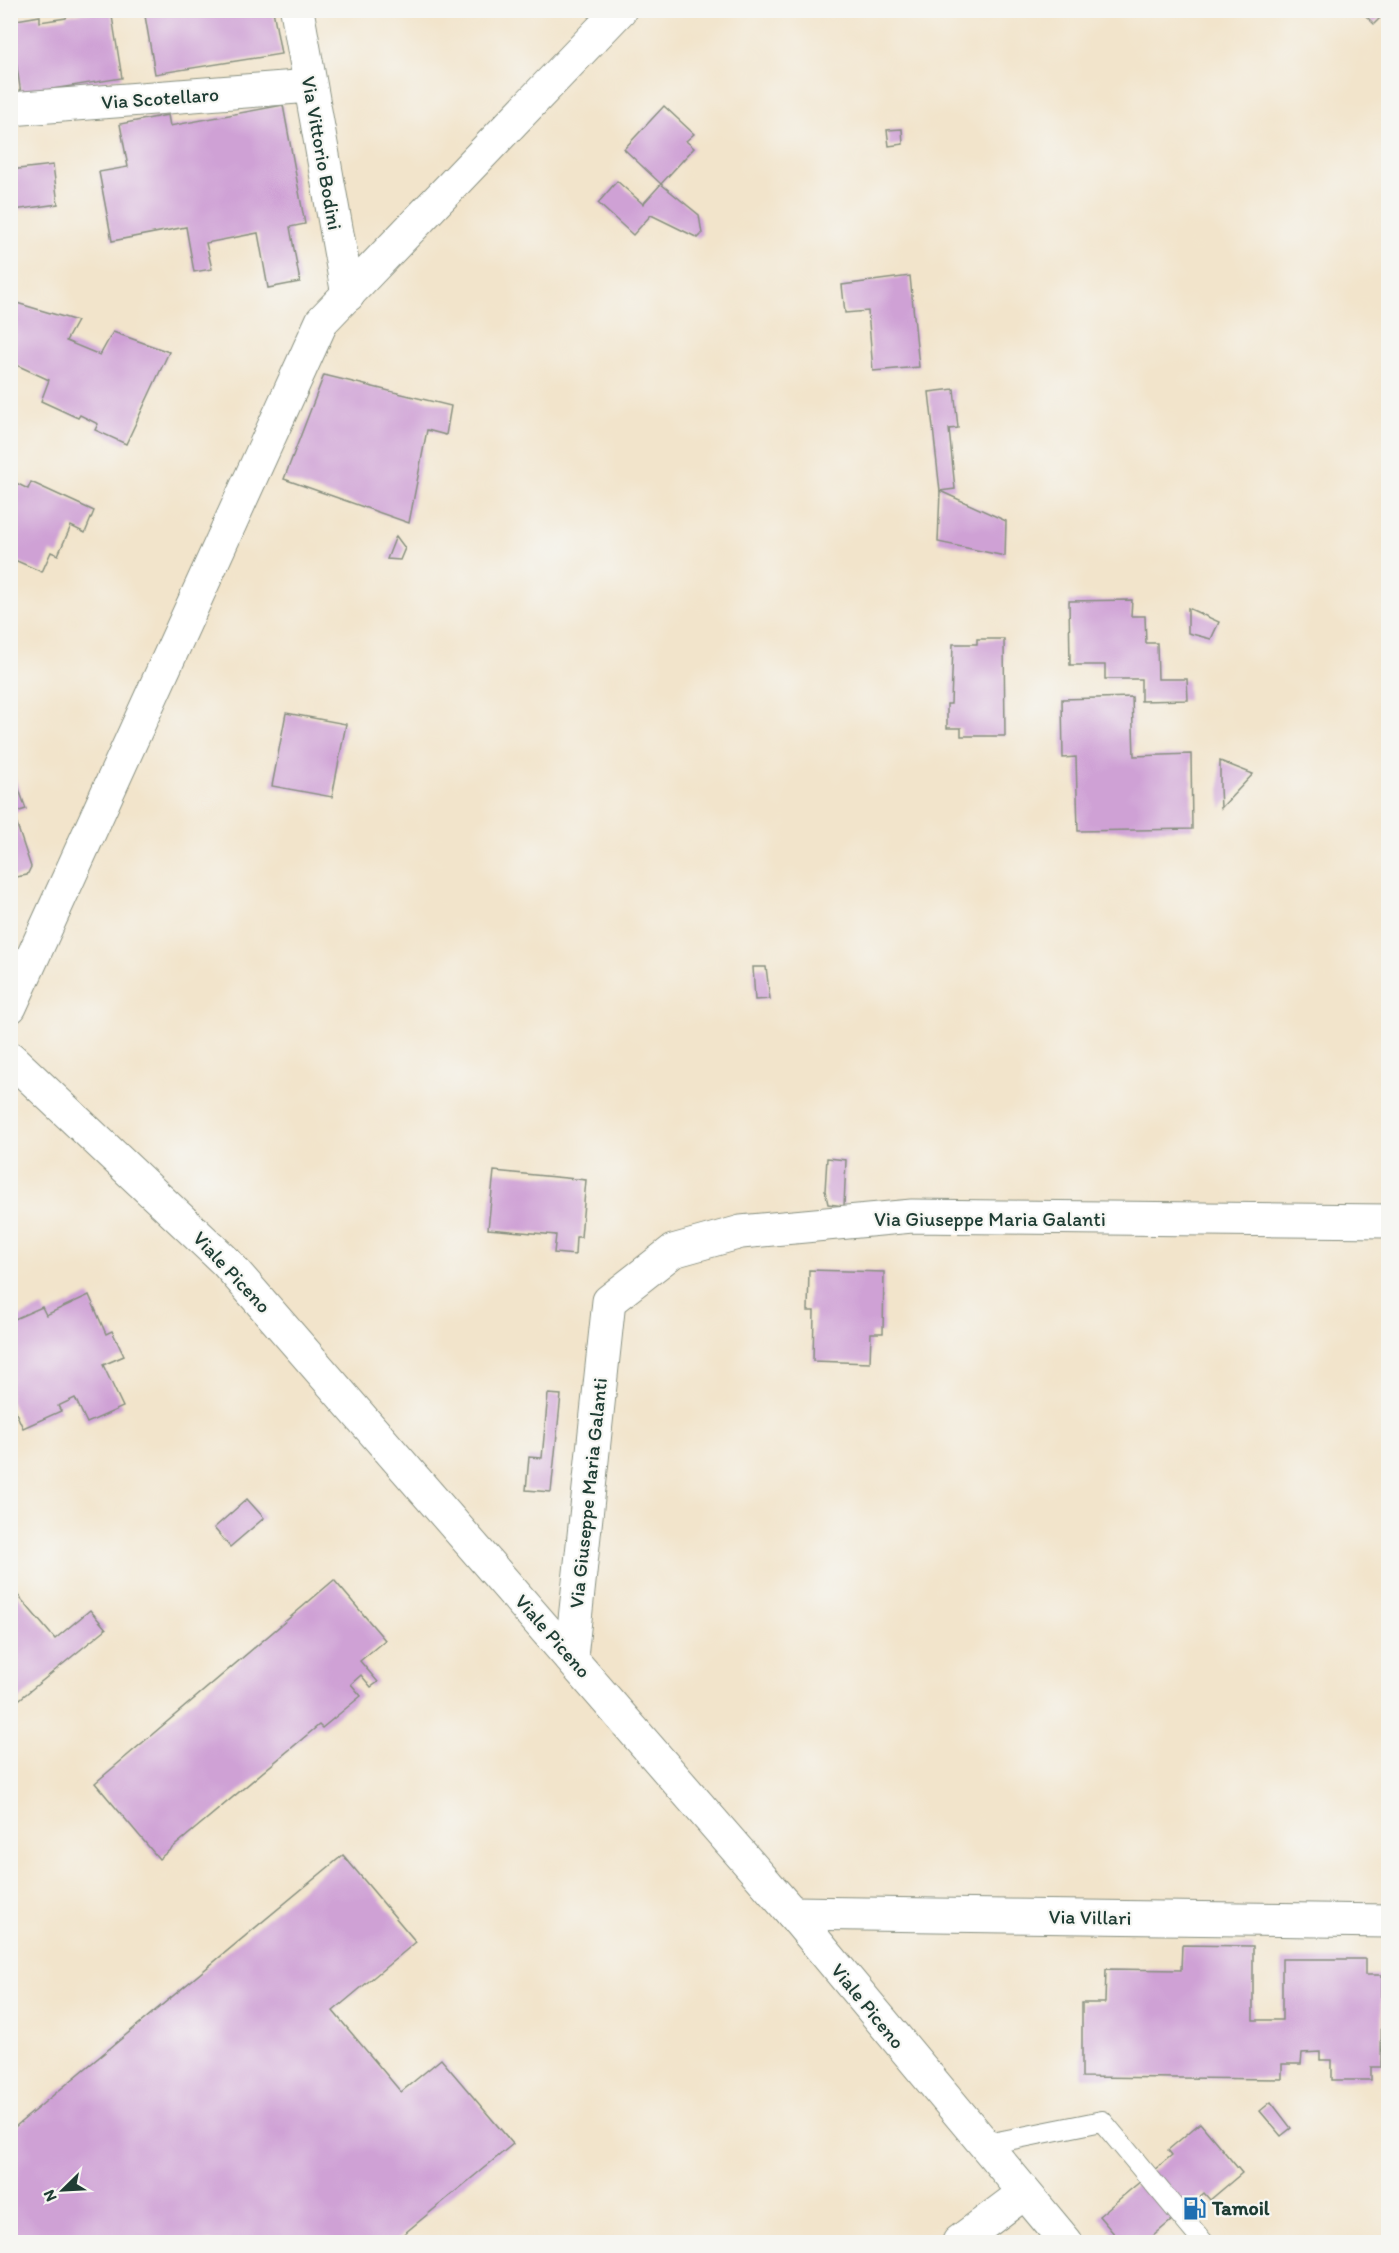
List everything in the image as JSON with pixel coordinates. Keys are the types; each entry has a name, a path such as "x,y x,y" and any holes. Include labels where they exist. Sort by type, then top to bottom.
{"street":[{"name":"Via Vittorio Bodini","path":"297,10 348,295"},
{"path":"10,1007 322,321 620,10"},
{"name":"Via Scotellaro","path":"10,109 310,87"},
{"name":"Viale Piceno","path":"10,1058 226,1262 792,1913 982,2145 1066,2242"},
{"name":"Via Giuseppe Maria Galanti","path":"571,1657 609,1302 673,1251 741,1232 912,1216 1389,1221"},
{"name":"Via Villari","path":"792,1913 1389,1921"},
{"path":"959,2242 1023,2194"}],"lane":[{"path":"982,2145 1102,2121 1203,2242"}],"building":[{"path":"111,10 122,78 21,94 10,21 40,16 40,22 66,18 67,15"},
{"path":"144,10 273,10 281,54 155,74"},
{"path":"1360,10 1388,10 1374,24"},
{"path":"283,105 305,224 290,227 300,282 268,288 258,233 206,243 212,269 194,272 186,227 112,241 99,172 128,167 120,124 168,115 170,126"},
{"path":"664,106 694,134 686,141 694,148 661,184 624,149"},
{"path":"902,129 903,144 889,146 887,130"},
{"path":"53,165 58,204 14,210 10,170"},
{"path":"617,181 643,204 661,184 699,215 702,234 698,238 651,215 633,235 598,203"},
{"path":"910,276 919,367 873,371 868,311 845,313 842,285"},
{"path":"10,301 77,321 66,341 100,355 113,332 169,352 126,444 95,430 98,424 80,415 78,418 41,401 49,380 10,362"},
{"path":"324,375 451,406 446,435 427,430 409,523 284,479"},
{"path":"954,389 958,428 949,429 955,489 940,491 929,392"},
{"path":"10,480 28,489 31,482 94,511 85,533 71,526 58,555 51,552 42,572 10,558"},
{"path":"940,491 1006,521 1005,556 938,542"},
{"path":"396,536 405,548 400,560 387,559"},
{"path":"1132,600 1131,616 1145,616 1146,643 1157,643 1158,679 1187,679 1188,700 1141,701 1141,679 1105,679 1105,665 1070,665 1069,601"},
{"path":"1188,608 1219,622 1211,639 1188,633"},
{"path":"977,639 1004,639 1005,736 961,736 961,728 947,728 947,704 951,704 953,644 977,644"},
{"path":"1132,697 1134,756 1191,754 1192,829 1078,831 1076,757 1063,758 1062,699"},
{"path":"286,713 346,724 332,797 272,786"},
{"path":"1220,761 1253,774 1221,808 1220,788"},
{"path":"10,764 26,809 13,813 31,867 27,875 10,878"},
{"path":"753,967 766,967 770,999 755,1000"},
{"path":"827,1158 846,1160 844,1206 828,1204 825,1191"},
{"path":"494,1171 586,1180 581,1237 576,1237 575,1255 554,1253 556,1235 488,1229"},
{"path":"809,1270 884,1272 883,1333 871,1333 870,1363 813,1361 814,1311 808,1311"},
{"path":"89,1295 106,1334 112,1331 124,1356 103,1365 123,1407 87,1423 75,1398 58,1406 61,1411 23,1428 10,1400 10,1321 42,1307 46,1315"},
{"path":"548,1394 561,1395 551,1492 526,1490 529,1457 542,1458"},
{"path":"247,1499 264,1518 230,1547 214,1528"},
{"path":"334,1580 385,1640 360,1661 378,1682 371,1687 361,1675 351,1684 361,1696 322,1728 319,1725 159,1859 95,1783"},
{"path":"10,1586 55,1639 90,1610 106,1629 10,1707"},
{"path":"343,1855 416,1942 333,2011 401,2092 441,2059 513,2144 394,2242 10,2242 10,2131"},
{"path":"1182,1945 1253,1946 1253,2020 1282,2020 1282,1959 1365,1959 1365,1975 1382,1975 1381,2067 1371,2067 1371,2080 1332,2080 1332,2060 1320,2060 1320,2052 1302,2053 1301,2064 1282,2064 1282,2079 1082,2077 1082,2003 1105,2003 1106,1969 1181,1970"},
{"path":"1271,2102 1291,2128 1281,2136 1260,2111"},
{"path":"1200,2123 1242,2173 1210,2200 1204,2193 1146,2242 1121,2242 1099,2216 1172,2155 1168,2150"}],"place":[{"name":"Tamoil","path":"1194,2208"}]}
